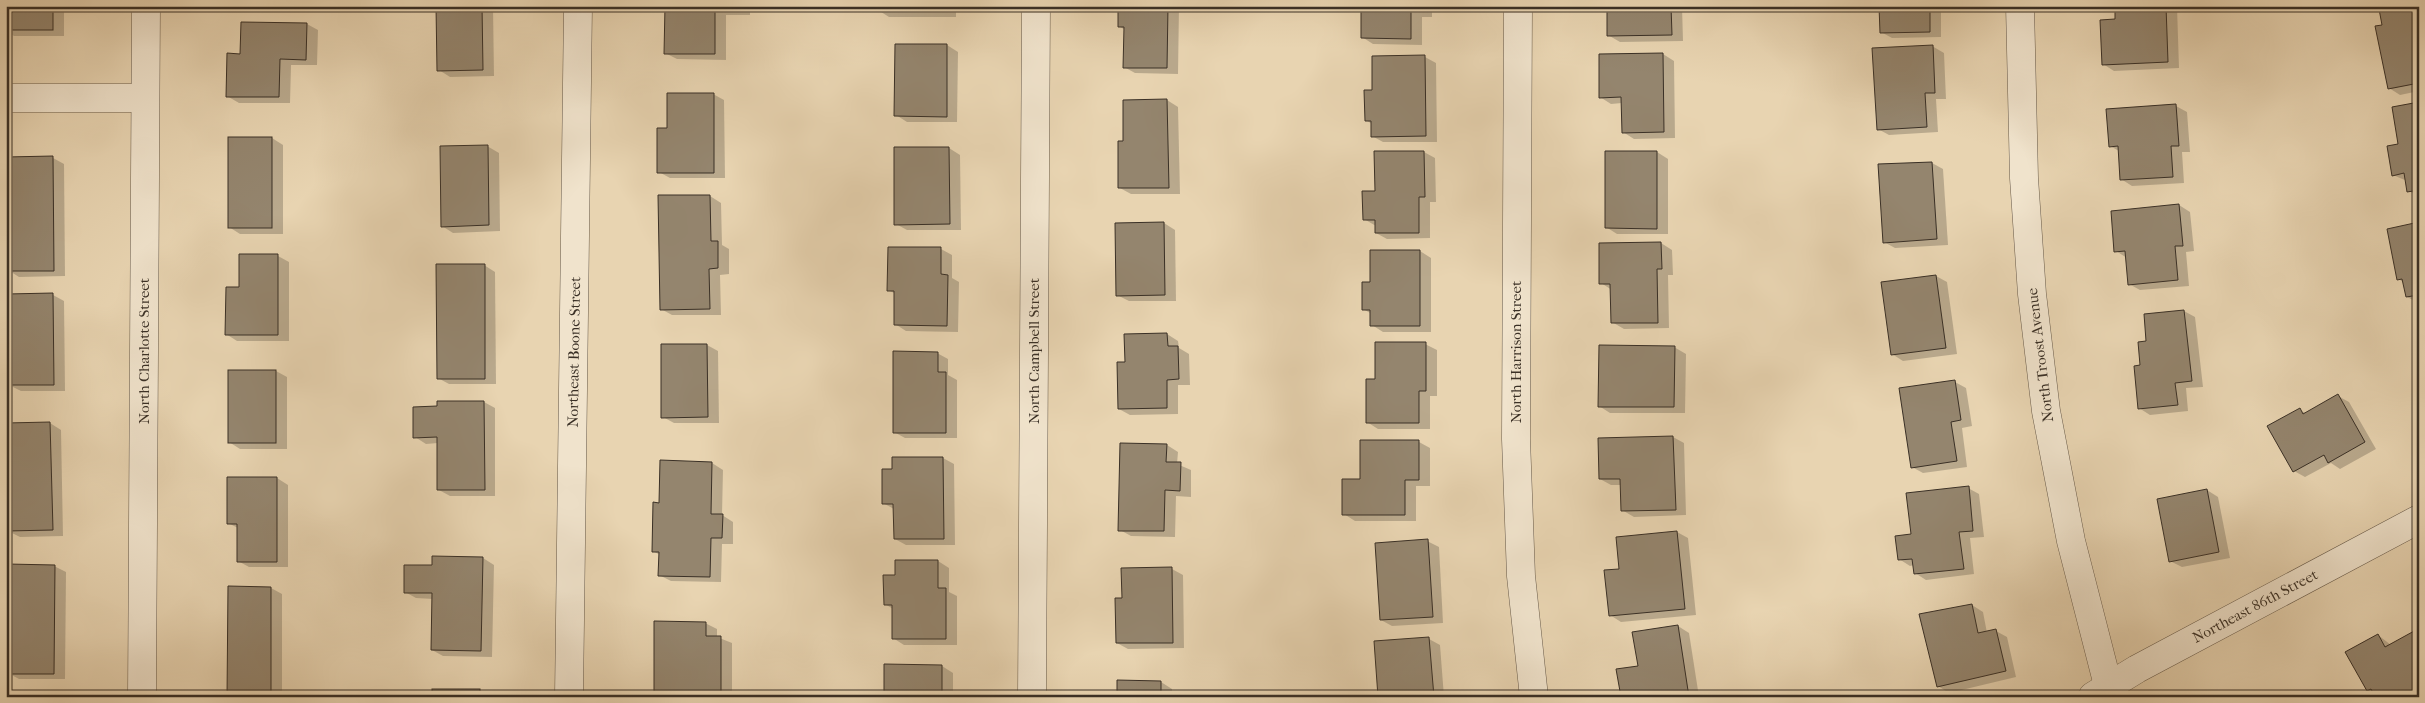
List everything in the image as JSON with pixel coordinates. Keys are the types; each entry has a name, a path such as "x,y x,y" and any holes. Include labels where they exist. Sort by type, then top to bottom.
{"street":[{"name":"North Charlotte Street","path":"142,697 146,6"},
{"name":"Northeast Boone Street","path":"569,697 578,6"},
{"name":"North Campbell Street","path":"1032,697 1036,6"},
{"name":"North Harrison Street","path":"1518,6 1516,439 1522,576 1534,697"},
{"name":"North Troost Avenue","path":"2020,6 2024,178 2032,294 2046,411 2071,541 2104,693"},
{"path":"6,98 146,98"},
{"name":"Northeast 86th Street","path":"2104,693 2419,519"}],"building":[{"path":"6,6 53,6 53,30 6,30"},
{"path":"436,6 482,6 483,70 437,71"},
{"path":"665,6 739,6 739,9 715,9 715,54 664,54"},
{"path":"876,6 945,6 945,11 876,11"},
{"path":"1118,6 1168,6 1167,68 1123,68 1124,27 1118,27"},
{"path":"1361,6 1421,6 1421,11 1411,11 1411,39 1361,38"},
{"path":"1607,6 1671,6 1672,35 1607,36"},
{"path":"1879,6 1930,6 1930,32 1880,33"},
{"path":"2115,6 2166,6 2168,62 2102,65 2100,20 2115,19"},
{"path":"2392,6 2419,6 2419,83 2388,89 2375,26 2382,25 2379,9"},
{"path":"241,22 307,23 306,60 280,59 279,97 226,97 227,53 240,54"},
{"path":"895,44 947,44 947,117 894,116"},
{"path":"1933,45 1935,93 1925,93 1927,127 1877,130 1872,48"},
{"path":"1663,53 1664,132 1622,133 1621,97 1599,98 1599,54"},
{"path":"1425,55 1426,136 1371,137 1371,121 1365,121 1364,90 1372,90 1372,56"},
{"path":"667,93 714,93 714,173 657,173 657,128 667,128"},
{"path":"1167,99 1169,188 1118,188 1118,141 1123,141 1123,100"},
{"path":"2419,102 2419,190 2407,192 2404,173 2392,176 2387,146 2398,144 2392,107"},
{"path":"2176,104 2179,146 2171,146 2173,177 2120,180 2118,146 2109,147 2106,109"},
{"path":"228,137 272,137 272,228 228,228"},
{"path":"488,145 489,225 441,227 440,146"},
{"path":"894,147 949,147 950,224 894,225"},
{"path":"1374,151 1424,151 1425,197 1419,197 1419,233 1375,233 1375,220 1363,220 1362,191 1375,191"},
{"path":"1605,151 1657,151 1657,229 1605,228"},
{"path":"53,156 54,271 7,271 6,157"},
{"path":"1932,162 1937,239 1883,243 1878,164"},
{"path":"658,195 710,195 711,241 718,241 718,268 709,269 710,309 660,310"},
{"path":"2179,204 2183,246 2175,246 2178,280 2128,285 2125,251 2114,252 2111,211"},
{"path":"1164,222 1165,295 1116,296 1115,223"},
{"path":"2419,222 2419,295 2406,297 2402,279 2397,280 2387,229"},
{"path":"1661,242 1662,269 1657,269 1658,323 1611,323 1610,284 1599,284 1599,243"},
{"path":"888,247 941,247 941,274 948,275 947,326 894,325 894,291 887,291"},
{"path":"1370,250 1420,250 1420,326 1370,326 1370,310 1362,310 1362,282 1370,282"},
{"path":"239,254 278,254 278,335 225,335 226,287 239,287"},
{"path":"436,264 485,264 485,379 437,379"},
{"path":"1936,275 1946,348 1891,355 1881,282"},
{"path":"53,293 54,385 8,385 7,294"},
{"path":"2184,310 2192,381 2175,383 2178,405 2138,409 2134,366 2140,365 2138,342 2146,341 2144,314"},
{"path":"1167,333 1168,346 1178,346 1179,379 1167,380 1167,408 1118,409 1117,362 1125,362 1124,334"},
{"path":"1375,342 1426,342 1426,391 1419,391 1419,423 1366,423 1366,379 1375,379"},
{"path":"661,344 707,344 708,417 661,418"},
{"path":"1599,345 1675,346 1674,407 1598,407"},
{"path":"893,351 938,352 938,372 946,372 946,433 893,433"},
{"path":"228,370 276,370 276,443 228,443"},
{"path":"1955,380 1961,420 1951,422 1957,461 1911,468 1899,388"},
{"path":"2338,394 2365,442 2328,463 2324,455 2293,472 2267,426 2300,408 2303,414"},
{"path":"437,401 484,401 485,490 437,490 437,437 413,438 413,407 437,406"},
{"path":"50,422 53,530 7,531 6,423"},
{"path":"1673,436 1676,510 1621,511 1620,479 1599,479 1598,438"},
{"path":"1360,440 1419,440 1419,480 1405,480 1405,515 1342,515 1342,479 1360,479"},
{"path":"1120,443 1167,444 1166,462 1181,462 1180,491 1165,490 1164,531 1118,531"},
{"path":"892,457 943,457 944,539 894,539 893,504 882,504 882,469 892,469"},
{"path":"660,460 712,462 711,514 723,514 722,538 711,538 710,577 658,576 659,552 652,552 653,502 659,503"},
{"path":"227,477 277,477 277,562 237,562 237,524 227,524"},
{"path":"1969,486 1973,531 1959,532 1964,569 1914,574 1912,559 1898,560 1895,536 1911,534 1906,493"},
{"path":"2207,489 2219,552 2169,562 2157,499"},
{"path":"1677,531 1685,609 1609,616 1604,570 1619,569 1616,537"},
{"path":"1428,539 1433,617 1380,620 1375,543"},
{"path":"432,556 483,557 481,651 431,650 432,593 404,593 404,565 432,565"},
{"path":"895,560 938,560 938,588 946,588 946,639 892,639 892,605 884,605 883,575 895,575"},
{"path":"7,564 55,565 54,674 6,674"},
{"path":"1172,567 1173,643 1116,643 1115,598 1122,598 1121,568"},
{"path":"228,586 271,587 271,697 227,697"},
{"path":"1972,604 1978,633 1996,629 2006,671 1937,687 1919,614"},
{"path":"654,621 706,622 706,636 721,636 721,697 654,697"},
{"path":"1678,625 1689,697 1621,697 1616,669 1638,666 1632,632"},
{"path":"2416,630 2419,636 2419,689 2405,697 2375,697 2371,689 2367,691 2345,652 2378,634 2385,647"},
{"path":"1429,637 1434,697 1378,697 1374,641"},
{"path":"884,664 942,665 942,697 884,697"},
{"path":"1117,680 1161,681 1161,693 1181,693 1180,697 1117,697"},
{"path":"432,689 480,689 480,697 432,697"}]}
